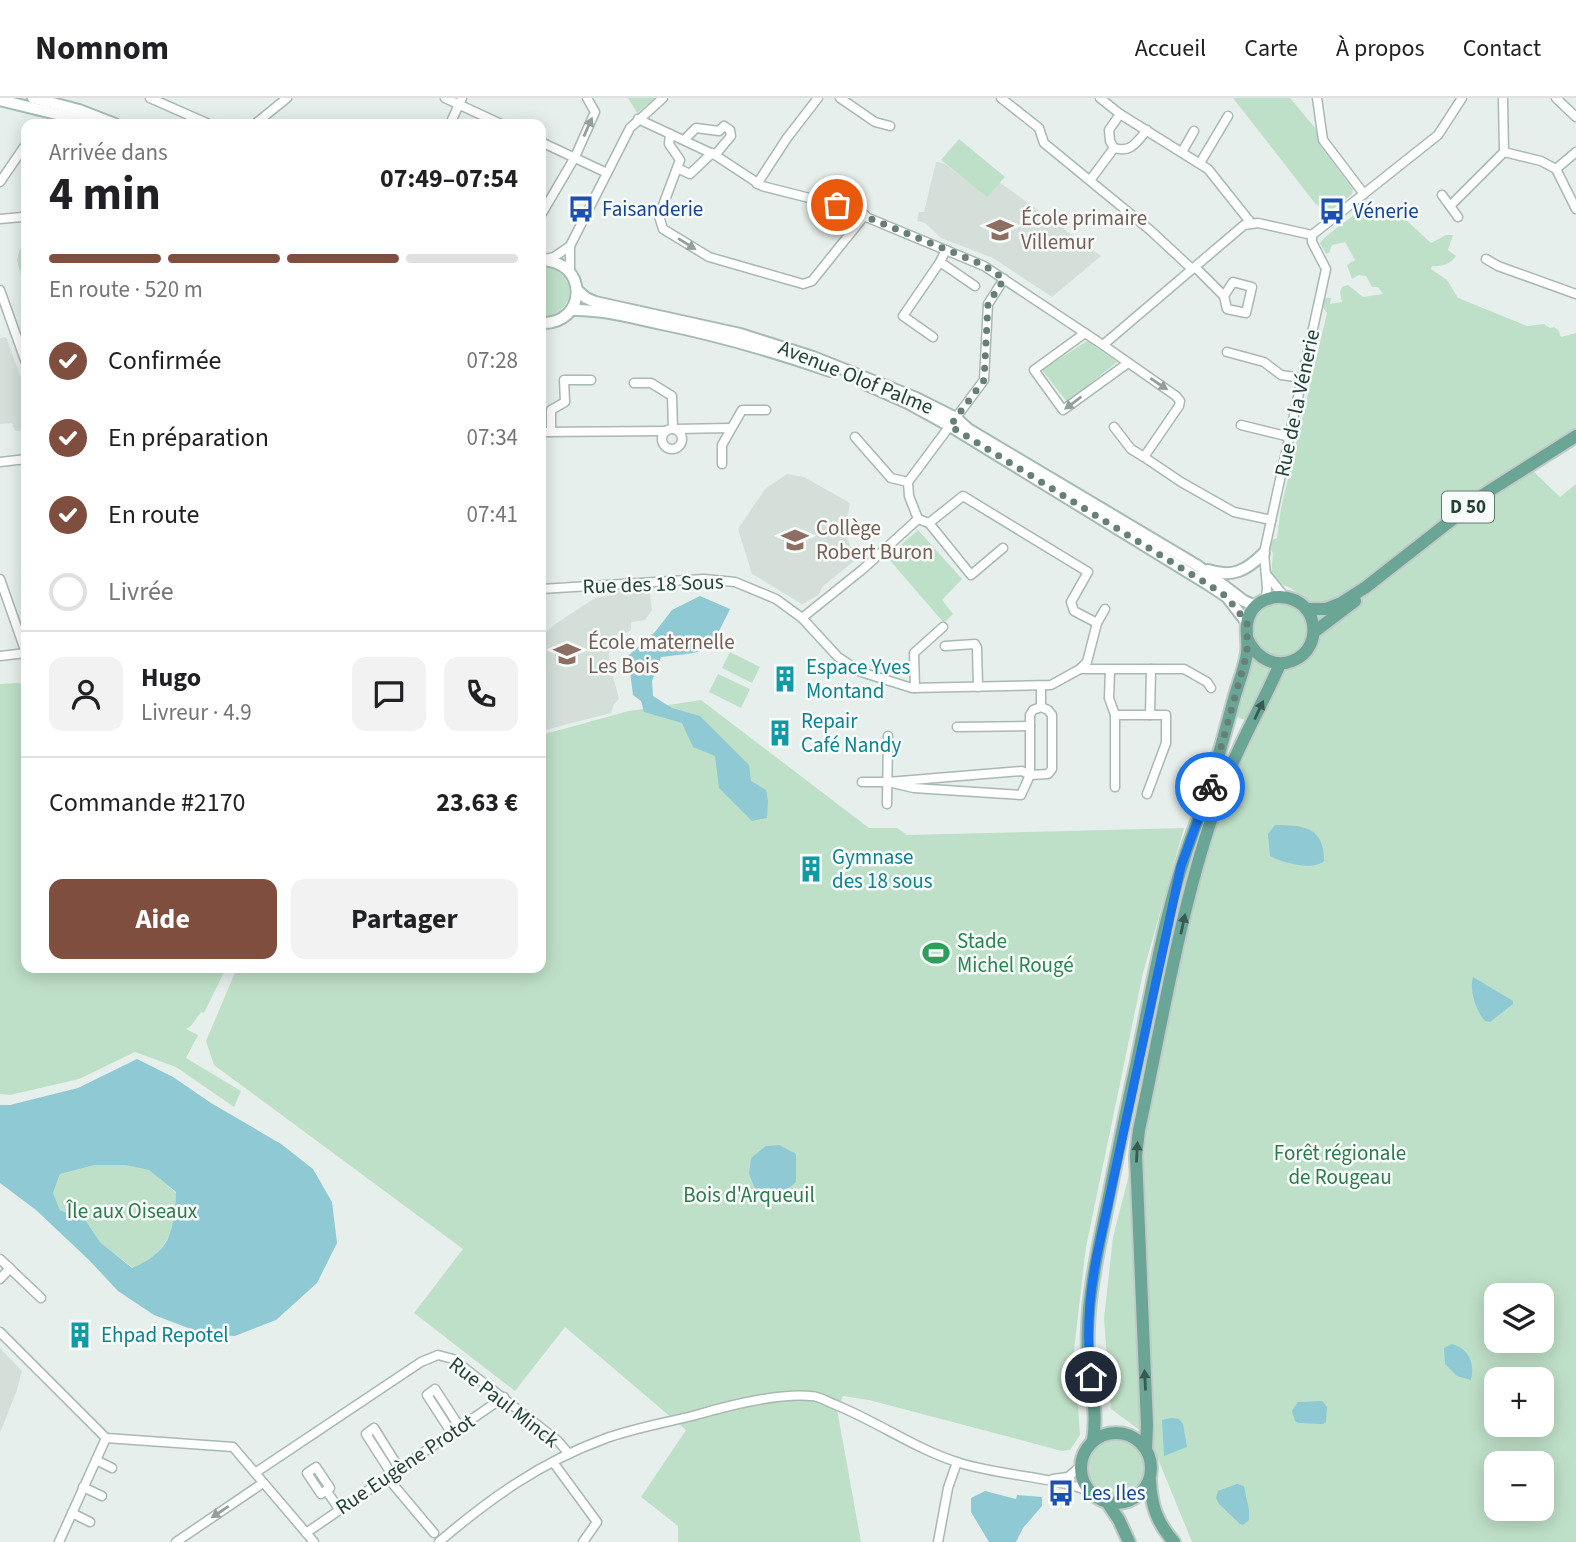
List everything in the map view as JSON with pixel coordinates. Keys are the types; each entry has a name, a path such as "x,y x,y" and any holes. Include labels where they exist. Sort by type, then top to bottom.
{"main road":[{"path":"33,98 100,119"},
{"path":"0,100 53,104 86,119"},
{"path":"546,260 570,271 577,290 571,310 564,317 546,324"},
{"name":"Avenue Olof Palme","path":"577,290 595,302 740,334 813,357 892,387 953,422 1209,585 1227,597 1247,623"},
{"name":"Avenue Olof Palme","path":"571,310 594,310 631,317 761,348 863,383 968,429 1198,566 1244,601 1261,603"},
{"name":"D 50","path":"1314,632 1486,493 1576,436"},
{"path":"1198,566 1229,575 1245,570 1264,554"},
{"name":"D 50","path":"1306,609 1326,609 1367,587"},
{"path":"1093,1441 1095,1402 1088,1351 1093,1276 1181,866 1219,757 1247,653 1247,638 1247,623 1261,603 1284,596 1300,602 1311,617 1314,632 1306,652 1292,662 1280,664 1259,657 1247,638"},
{"path":"1146,1448 1136,1156 1139,1130 1198,861 1220,792 1280,664"},
{"path":"1129,1542 1107,1502 1089,1491 1081,1475 1083,1457 1093,1441 1115,1432 1138,1439 1146,1448 1151,1458 1150,1480 1155,1513 1162,1528 1174,1542"},
{"path":"1107,1502 1128,1502 1145,1489 1150,1480"}],"street":[{"path":"150,98 198,119"},
{"path":"262,119 287,98"},
{"path":"445,98 461,102 492,119"},
{"path":"546,207 575,158 595,112 587,98"},
{"path":"570,271 570,246 630,128 663,98"},
{"path":"757,184 787,138 818,98"},
{"path":"840,98 875,122 890,126"},
{"path":"1001,98 1039,128 1044,143 1091,179 1224,296"},
{"path":"1100,98 1120,114 1208,169 1251,223"},
{"path":"1317,98 1325,144 1364,194"},
{"path":"1103,345 1244,225 1251,223 1312,235 1438,135 1462,98"},
{"path":"1556,98 1576,117"},
{"path":"1450,206 1504,152 1503,100"},
{"path":"452,119 461,102"},
{"path":"1120,114 1109,130 1114,148 1123,151 1132,148 1147,130"},
{"path":"1200,163 1228,116"},
{"path":"638,120 714,154 757,184 837,205 984,265 1176,396 1180,401 1179,406 1144,457"},
{"path":"677,168 690,174 731,136 730,130 724,126 719,131 696,128 684,140"},
{"path":"1182,152 1194,131"},
{"path":"670,134 669,144 680,160 659,216 663,229 709,257 803,284 812,281 865,215"},
{"path":"546,144 607,173"},
{"path":"1091,179 1114,148"},
{"path":"0,182 21,151"},
{"path":"1504,152 1541,161 1556,169 1576,209"},
{"path":"1556,169 1576,152"},
{"path":"1442,195 1458,217"},
{"path":"0,219 21,217"},
{"name":"Rue de la Vénerie","path":"1261,603 1266,574 1264,554 1326,269 1312,242 1312,235"},
{"path":"546,259 554,257 570,246"},
{"path":"933,337 903,316 946,250"},
{"path":"1486,259 1498,266 1576,294"},
{"path":"940,262 975,286"},
{"path":"918,520 909,496 908,482 984,380 988,304 1004,279"},
{"path":"0,290 21,349"},
{"path":"1085,333 1034,370 1063,410 1128,363"},
{"path":"1227,352 1264,362 1281,374 1303,378"},
{"path":"551,432 551,411 565,402 564,380 591,380"},
{"path":"634,383 651,383 672,396 672,430"},
{"path":"722,464 722,445 742,410 766,410"},
{"path":"1241,425 1290,437"},
{"path":"1114,427 1131,449 1181,482 1234,512 1271,520"},
{"path":"546,432 732,429"},
{"path":"855,437 891,478 908,482"},
{"path":"0,462 21,460"},
{"path":"929,523 962,496 974,503 1088,572 1071,602 1074,611 1097,623"},
{"path":"918,520 929,523 971,575 1003,548"},
{"path":"802,618 918,520"},
{"path":"1266,574 1284,596"},
{"path":"0,579 21,639"},
{"name":"Rue des 18 Sous","path":"546,589 676,580 726,580 766,594 802,618 838,657 861,671 887,682 915,688 1041,687 1051,685 1080,669"},
{"path":"1080,669 1087,662 1097,623 1105,609"},
{"path":"915,688 914,653 943,628"},
{"path":"944,646 975,644 978,648 978,687"},
{"path":"0,656 21,654"},
{"path":"1080,669 1184,669 1207,682 1211,688"},
{"path":"1150,715 1151,669"},
{"path":"1110,670 1110,698 1115,715 1115,787"},
{"path":"1041,687 1041,707"},
{"path":"862,782 1022,771 1030,775 1048,775 1052,769 1052,715 1041,707 1033,710 1030,715 1030,775 1021,795 914,788 888,782"},
{"path":"1115,715 1166,715 1166,743 1147,794"},
{"path":"957,727 1030,726"},
{"path":"887,804 888,736"},
{"path":"0,1259 41,1298"},
{"path":"0,1279 10,1268"},
{"path":"0,1332 106,1438 233,1447 314,1542"},
{"name":"Rue Paul Minck","path":"255,1473 421,1362 438,1355 453,1359 558,1441 569,1454"},
{"path":"451,1432 427,1395 435,1390 459,1426"},
{"path":"439,1542 479,1507 504,1490 569,1454 620,1434 719,1409 812,1395 957,1462 1089,1491"},
{"name":"Rue Eugène Protot","path":"306,1533 503,1397"},
{"path":"399,1468 374,1428 366,1434 389,1475 434,1533"},
{"path":"63,1540 72,1513 106,1438"},
{"path":"96,1460 112,1468"},
{"path":"553,1462 597,1522 583,1542"},
{"path":"937,1542 948,1488 957,1462"},
{"path":"1039,1480 1068,1477 1081,1466"},
{"path":"176,1542 264,1483"},
{"path":"83,1487 102,1496"},
{"path":"326,1490 339,1509"},
{"path":"72,1513 90,1522"}],"shaded area":[{"name":"École primaire Villemur","path":"936,162 945,164 987,196 999,182 1101,256 1052,297 993,258 941,238 925,223 917,221 919,212 924,212"},
{"path":"6,337 21,378 21,430 15,431 12,423 0,424 0,338"},
{"name":"Collège Robert Buron","path":"787,474 804,477 850,503 845,532 851,548 859,557 822,587 819,595 802,604 752,574 738,529 765,489"},
{"path":"649,587 652,610 645,620 631,622 631,630 622,635 614,635 613,640 609,640 609,670 619,699 611,713 546,730 546,632 595,598 609,596 610,592"},
{"path":"0,1348 22,1371 0,1433"}],"green space":[{"path":"628,98 655,98 637,113"},
{"path":"1233,98 1290,98 1316,129 1319,144 1353,189 1352,194 1327,214 1314,202"},
{"path":"959,139 1005,177 987,197 941,160"},
{"name":"Forêt régionale de Rougeau","path":"1369,205 1384,207 1395,216 1401,213 1431,243 1446,235 1453,235 1448,250 1456,256 1449,263 1432,266 1431,269 1447,280 1458,298 1527,326 1544,324 1550,328 1554,327 1561,337 1576,333 1576,429 1528,461 1534,472 1560,497 1576,484 1576,1542 1192,1542 1149,1437 1111,1409 1104,1319 1113,1237 1160,1054 1202,861 1224,792 1256,724 1239,718 1236,714 1243,698 1240,688 1250,623 1267,602 1308,603 1291,588 1275,582 1271,575 1273,553 1270,549 1272,540 1277,538 1281,508 1327,313 1323,307 1324,298 1331,298 1330,304 1342,302 1340,292 1342,287 1348,285 1363,297 1383,294 1378,287 1372,287 1366,276 1359,275 1352,279 1347,265 1355,260 1345,242 1332,245 1326,254 1320,243"},
{"path":"21,248 21,275 17,260"},
{"path":"546,267 562,275 568,283 568,300 553,314 546,316"},
{"path":"1087,341 1117,362 1067,402 1042,370"},
{"path":"918,530 962,579 942,600 953,614 944,623 887,557"},
{"path":"730,652 760,667 752,683 722,668"},
{"path":"718,674 750,689 741,708 709,692"},
{"path":"0,684 21,684 21,973 224,973 204,1013 201,1012 186,1029 198,1035 186,1058 241,1091 234,1107 176,1067 135,1052 79,1079 10,1095 0,1094"},
{"name":"Bois d'Arqueuil","path":"701,700 869,828 897,828 907,835 1184,828 1143,973 1086,1247 1074,1350 1080,1435 1070,1450 1062,1451 869,1400 843,1396 837,1409 861,1542 678,1542 678,1526 641,1497 686,1430 565,1327 515,1391 414,1313 463,1249 214,1065 206,1041 235,973 546,973 546,734 629,711"},
{"name":"Île aux Oiseaux","path":"95,1165 125,1165 150,1170 176,1193 174,1228 155,1258 133,1268 100,1242 86,1221 60,1210 53,1193 60,1174"},
{"path":"1116,1439 1133,1444 1141,1452 1146,1469 1141,1486 1133,1494 1116,1499 1099,1494 1091,1486 1086,1469 1091,1452 1099,1444"}],"water":[{"path":"700,596 730,609 717,635 706,648 661,657 652,681 653,696 672,708 700,716 749,765 751,781 766,790 767,818 752,821 719,788 715,756 693,747 682,723 644,712 641,701 633,695 628,656 655,632 672,610"},
{"path":"1275,825 1310,830 1320,841 1324,861 1305,866 1270,856 1268,834"},
{"path":"1473,977 1513,1001 1513,1004 1490,1022 1485,1021 1474,1000"},
{"path":"137,1059 173,1077 281,1144 313,1169 332,1202 337,1243 317,1283 276,1320 235,1336 204,1334 154,1315 118,1291 36,1210 0,1183 0,1105 10,1105 78,1088","holes":["95,1165 125,1165 149,1170 176,1192 174,1218 168,1239 155,1255 132,1268 100,1242 86,1221 60,1210 53,1193 60,1174"]},
{"path":"779,1145 796,1154 796,1182 778,1194 756,1191 749,1174 751,1158 766,1146"},
{"path":"1452,1344 1467,1353 1472,1368 1471,1380 1457,1376 1445,1364 1444,1348"},
{"path":"1322,1401 1327,1407 1326,1422 1295,1421 1292,1411 1298,1402"},
{"path":"1179,1419 1183,1424 1187,1447 1164,1456 1162,1420"},
{"path":"1237,1484 1244,1486 1249,1510 1249,1520 1243,1525 1219,1504 1216,1498 1218,1491"},
{"path":"985,1491 1016,1499 1017,1495 1042,1497 1042,1506 1023,1528 1016,1542 989,1542 971,1512 971,1498"}],"way so far":[{"path":"837,205 984,265 1004,279 988,304 984,380 980,389 950,426 1209,585 1227,597 1247,623 1247,653 1210,787"}],"place":[{"name":"Faisanderie","path":"581,209"},
{"name":"Vénerie","path":"1332,211"},
{"name":"École primaire Villemur","path":"1000,230"},
{"name":"Collège Robert Buron","path":"795,540"},
{"name":"École maternelle Les Bois","path":"567,654"},
{"name":"Espace Yves Montand","path":"785,679"},
{"name":"Repair Café Nandy","path":"780,733"},
{"name":"Gymnase des 18 sous","path":"811,869"},
{"name":"Stade Michel Rougé","path":"936,953"},
{"name":"Ehpad Repotel","path":"80,1335"},
{"name":"Les Iles","path":"1061,1493"}],"route":[{"path":"1091,1377 1088,1351 1089,1310 1097,1255 1181,866 1210,787"}]}
